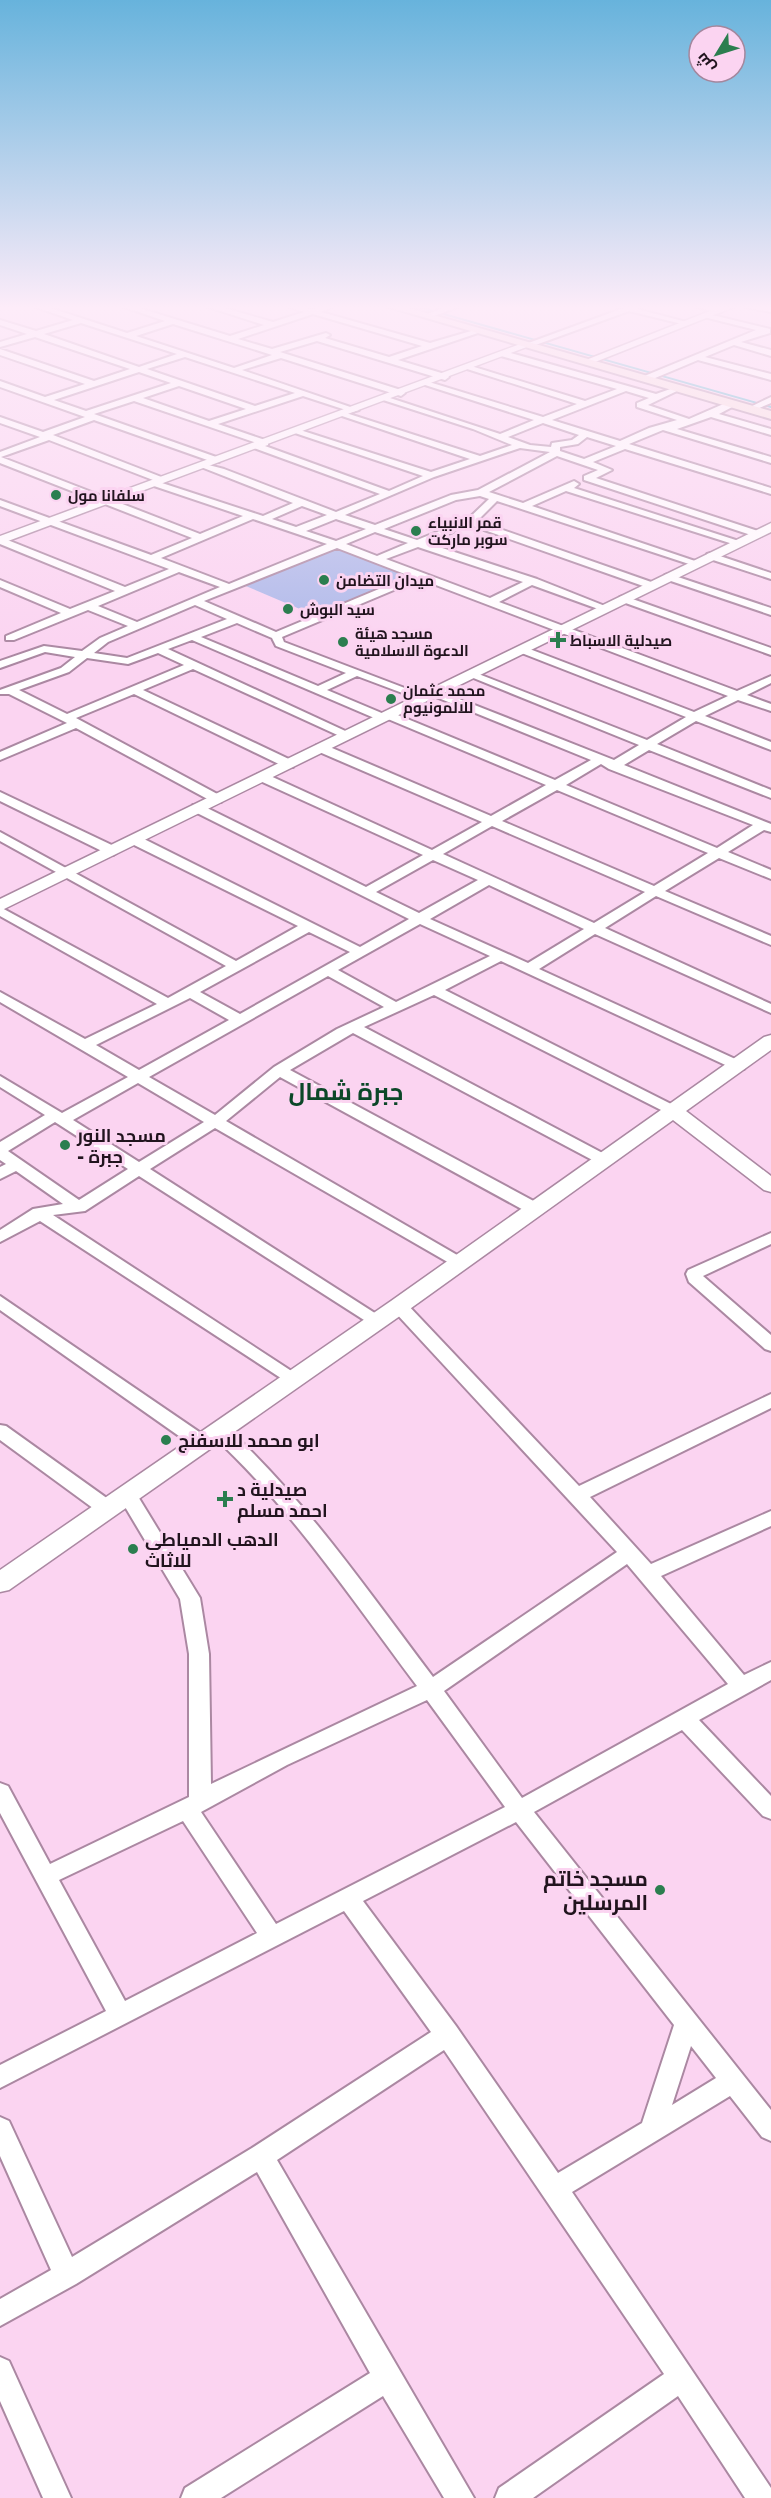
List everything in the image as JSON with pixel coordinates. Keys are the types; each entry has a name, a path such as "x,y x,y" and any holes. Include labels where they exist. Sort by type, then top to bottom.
{"street":[{"path":"5,422 47,436 158,482 336,544 771,708"},
{"path":"0,455 78,422"},
{"path":"104,422 210,463 301,503 533,581 605,608"},
{"path":"207,422 388,494"},
{"path":"211,423 215,422"},
{"path":"0,540 325,422"},
{"path":"364,422 478,458"},
{"path":"456,422 502,436 544,422"},
{"path":"548,422 771,491"},
{"path":"586,434 621,444 681,422"},
{"path":"585,462 653,431 691,422"},
{"path":"736,422 771,432"},
{"path":"666,428 771,459"},
{"path":"297,432 431,475 520,445"},
{"path":"556,452 555,444 575,442 586,434"},
{"path":"502,436 499,438 556,452 607,470 523,507"},
{"path":"4,692 65,670 104,640 454,497 481,493 556,452"},
{"path":"0,460 201,538"},
{"path":"425,488 431,475"},
{"path":"586,478 771,541"},
{"path":"296,531 388,494 425,488 454,497"},
{"path":"564,488 741,543"},
{"path":"481,493 696,563"},
{"path":"375,560 470,522 495,498"},
{"path":"0,502 230,587"},
{"path":"153,558 201,538 301,503"},
{"path":"470,522 650,585"},
{"path":"0,906 523,650 650,585 741,543 771,526"},
{"path":"0,540 126,591"},
{"path":"711,556 771,576"},
{"path":"5,635 70,614 180,568"},
{"path":"276,636 418,576"},
{"path":"669,577 771,612"},
{"path":"491,602 533,581"},
{"path":"0,583 70,614"},
{"path":"624,599 771,652"},
{"path":"195,601 276,636 280,644 430,695 767,827"},
{"path":"88,606 137,626"},
{"path":"5,635 35,650 68,651 120,662 160,650 237,619"},
{"path":"193,637 771,875"},
{"path":"0,665 35,650"},
{"path":"160,650 348,735"},
{"path":"523,650 771,746"},
{"path":"0,756 134,690 193,665"},
{"path":"318,690 357,672"},
{"path":"472,675 771,794"},
{"path":"613,766 694,717 771,679"},
{"path":"134,690 289,764"},
{"path":"4,692 72,720 217,799"},
{"path":"321,748 659,891 771,941"},
{"path":"367,892 600,760"},
{"path":"262,777 771,1009"},
{"path":"0,796 113,850"},
{"path":"197,808 420,919 738,1066"},
{"path":"530,968 718,853 767,827"},
{"path":"0,836 237,967"},
{"path":"135,840 362,953"},
{"path":"79,1207 0,1151 362,953 487,881"},
{"path":"0,911 168,1004"},
{"path":"83,1046 168,1004 309,926"},
{"path":"0,1237 39,1213 79,1207 136,1169 216,1121 279,1070 353,1027 501,956"},
{"path":"329,971 396,1008"},
{"path":"434,990 674,1111 768,1180"},
{"path":"190,992 240,1020"},
{"path":"0,996 458,1263"},
{"path":"353,1027 604,1160"},
{"path":"0,1583 399,1306 771,1041"},
{"path":"279,1070 535,1209"},
{"path":"0,1080 375,1321"},
{"path":"0,1098 15,1089"},
{"path":"0,1174 17,1164"},
{"path":"39,1213 293,1380"},
{"path":"771,1238 694,1274 695,1278 771,1345"},
{"path":"0,1302 211,1437 243,1453 325,1549 432,1689 519,1810 771,2129"},
{"path":"399,1306 578,1495 648,1574 741,1686"},
{"path":"578,1495 771,1400"},
{"path":"0,1431 108,1509"},
{"path":"127,1495 190,1598 199,1654 193,1805 272,1936"},
{"path":"648,1574 771,1518"},
{"path":"46,1876 432,1689 629,1553"},
{"path":"0,2077 519,1810 771,1670"},
{"path":"684,1718 771,1810"},
{"path":"0,1792 120,2014"},
{"path":"347,1898 448,2034 682,2377 761,2498"},
{"path":"652,2130 687,2022"},
{"path":"0,2313 67,2275 261,2156 448,2034"},
{"path":"554,2189 734,2081"},
{"path":"0,2129 67,2275"},
{"path":"261,2156 387,2378 460,2498"},
{"path":"0,2370 57,2498"},
{"path":"509,2498 682,2377"},
{"path":"195,2498 387,2378"}],"shaded area":[{"name":"ميدان التضامن","path":"335,547 408,576 314,615 241,584"}],"place":[{"name":"سلفانا مول","path":"56,495"},
{"name":"قمر الانبياء سوبر ماركت","path":"416,531"},
{"name":"ميدان التضامن","path":"324,580"},
{"name":"سيد البوش","path":"288,609"},
{"name":"صيدلية الاسباط","path":"558,640"},
{"name":"مسجد هيئة الدعوة الاسلامية","path":"343,642"},
{"name":"محمد عثمان للالمونيوم","path":"391,699"},
{"name":"مسجد النور - جبرة","path":"65,1145"},
{"name":"ابو محمد للاسفنج","path":"166,1440"},
{"name":"صيدلية د احمد مسلم","path":"225,1499"},
{"name":"الدهب الدمياطي للاثاث","path":"133,1549"},
{"name":"مسجد خاتم المرسلين","path":"660,1890"}],"district":[{"name":"جبرة شمال","path":"346,1091"}]}
